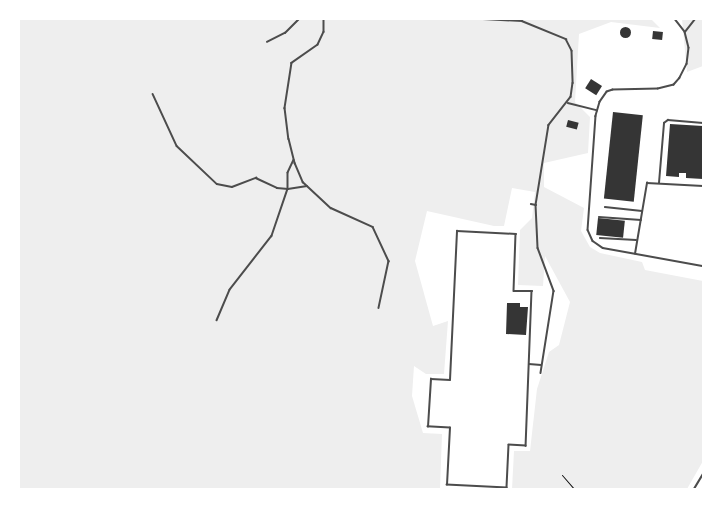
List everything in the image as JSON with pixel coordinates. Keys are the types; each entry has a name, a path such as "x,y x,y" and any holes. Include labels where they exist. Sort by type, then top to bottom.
{"lane":[{"path":"267,42 285,33 299,19"},
{"path":"324,19 324,32 318,45 295,59 290,70 285,108 294,160 303,182 332,208 373,227 389,261 380,308"},
{"path":"483,19 522,21 569,42 574,63 573,83 568,103 549,125 536,205 538,248 554,291 540,373"},
{"path":"676,19 685,32 689,48 687,64 674,84 658,89 612,90 603,95 597,110 588,230 599,246 703,266"},
{"path":"685,32 695,19"},
{"path":"153,94 177,146 217,184 232,187 256,178 277,188 288,189 308,186"},
{"path":"568,103 597,110"},
{"path":"659,183 664,123 668,120 703,123"},
{"path":"217,320 230,290 272,236 288,189 288,173 294,160"},
{"path":"635,254 636,240 647,183 703,186"},
{"path":"531,204 536,205"},
{"path":"605,208 642,211"},
{"path":"599,217 641,220"},
{"path":"457,231 516,234 514,291 532,291 529,364 526,446 509,445 507,488 447,485 450,428 428,427 430,379 450,380 457,231"},
{"path":"600,238 636,240"},
{"path":"529,364 542,365"},
{"path":"694,489 703,474"}],"path":[{"path":"562,475 574,489"}],"shaded area":[{"path":"19,19 651,19 660,28 611,22 579,34 575,102 590,117 588,153 544,163 544,187 584,208 581,231 590,247 600,253 642,262 645,270 703,281 703,461 687,489 512,489 514,451 530,451 537,389 549,352 559,345 570,302 545,256 543,286 518,285 520,230 532,218 535,192 512,188 504,226 494,226 427,211 415,261 433,326 448,321 444,374 426,374 414,366 412,396 423,433 442,434 440,489 19,489"},
{"path":"682,19 703,19 703,66 687,72"}],"building":[{"path":"623,27 627,27 629,28 629,36 623,37 620,34 620,30"},
{"path":"653,31 663,32 662,40 652,39"},
{"path":"591,79 602,86 596,95 585,88"},
{"path":"613,112 643,115 634,202 604,199"},
{"path":"568,120 579,123 577,130 566,127"},
{"path":"670,124 703,126 703,179 686,178 686,173 679,173 679,177 666,176"},
{"path":"598,218 625,221 623,238 596,235"},
{"path":"507,303 520,303 520,307 528,307 526,335 506,334"}]}
